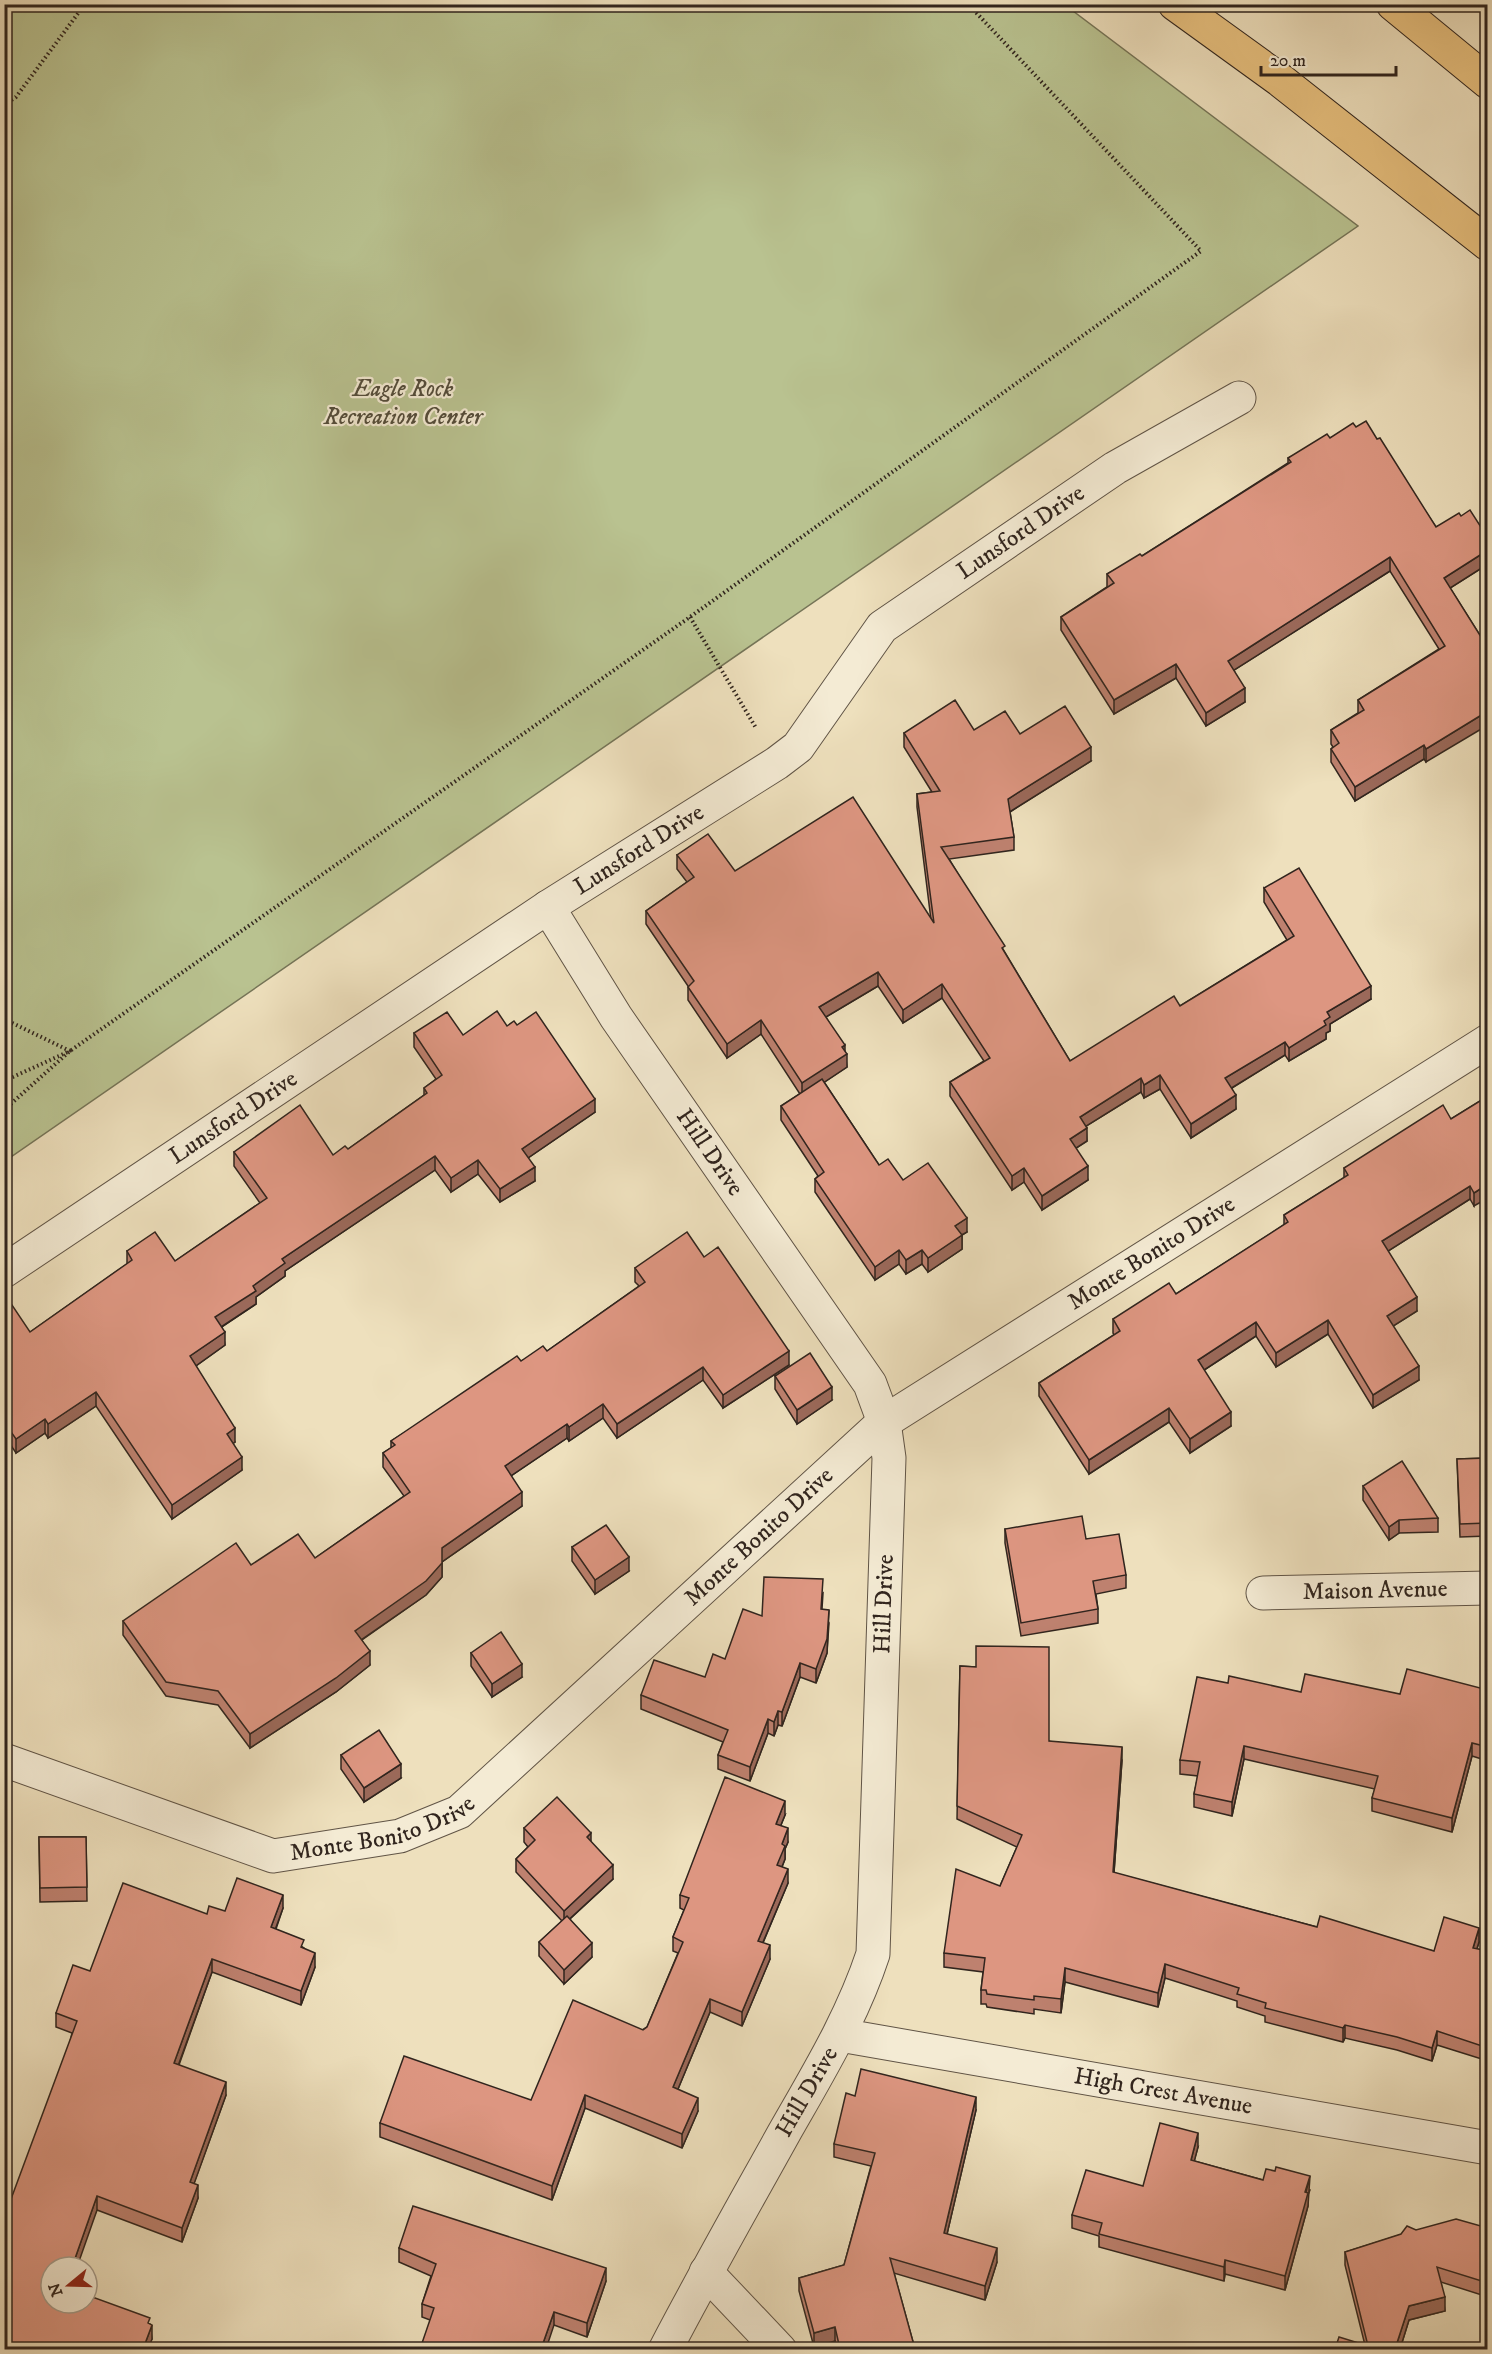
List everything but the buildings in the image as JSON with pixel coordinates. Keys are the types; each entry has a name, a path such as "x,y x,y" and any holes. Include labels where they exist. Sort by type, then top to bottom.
{"highway":[{"path":"1175,4 1280,80 1488,244"},
{"path":"1393,4 1488,82"}],"street":[{"name":"Lunsford Drive","path":"4,1271 548,907 798,747 882,627 1114,468 1239,398"},
{"name":"Hill Drive","path":"548,907 616,1017 870,1384 884,1422 889,1458 873,1954 862,1989 840,2035 705,2272 665,2349"},
{"name":"Monte Bonito Drive","path":"4,1760 273,1856 400,1836 459,1812 884,1422 1488,1041"},
{"name":"Maison Avenue","path":"1263,1593 1488,1588"},
{"name":"High Crest Avenue","path":"840,2035 1488,2148"},
{"path":"705,2272 780,2349"}],"path":[{"path":"4,105 16,97 85,4"},
{"path":"4,1110 70,1051 690,617 1201,251 968,4"},
{"path":"690,617 759,733"},
{"path":"4,1019 70,1051"},
{"path":"4,1082 70,1051"}],"green space":[{"name":"Eagle Rock Recreation Center","path":"5,4 1065,5 1358,226 5,1161"}]}
